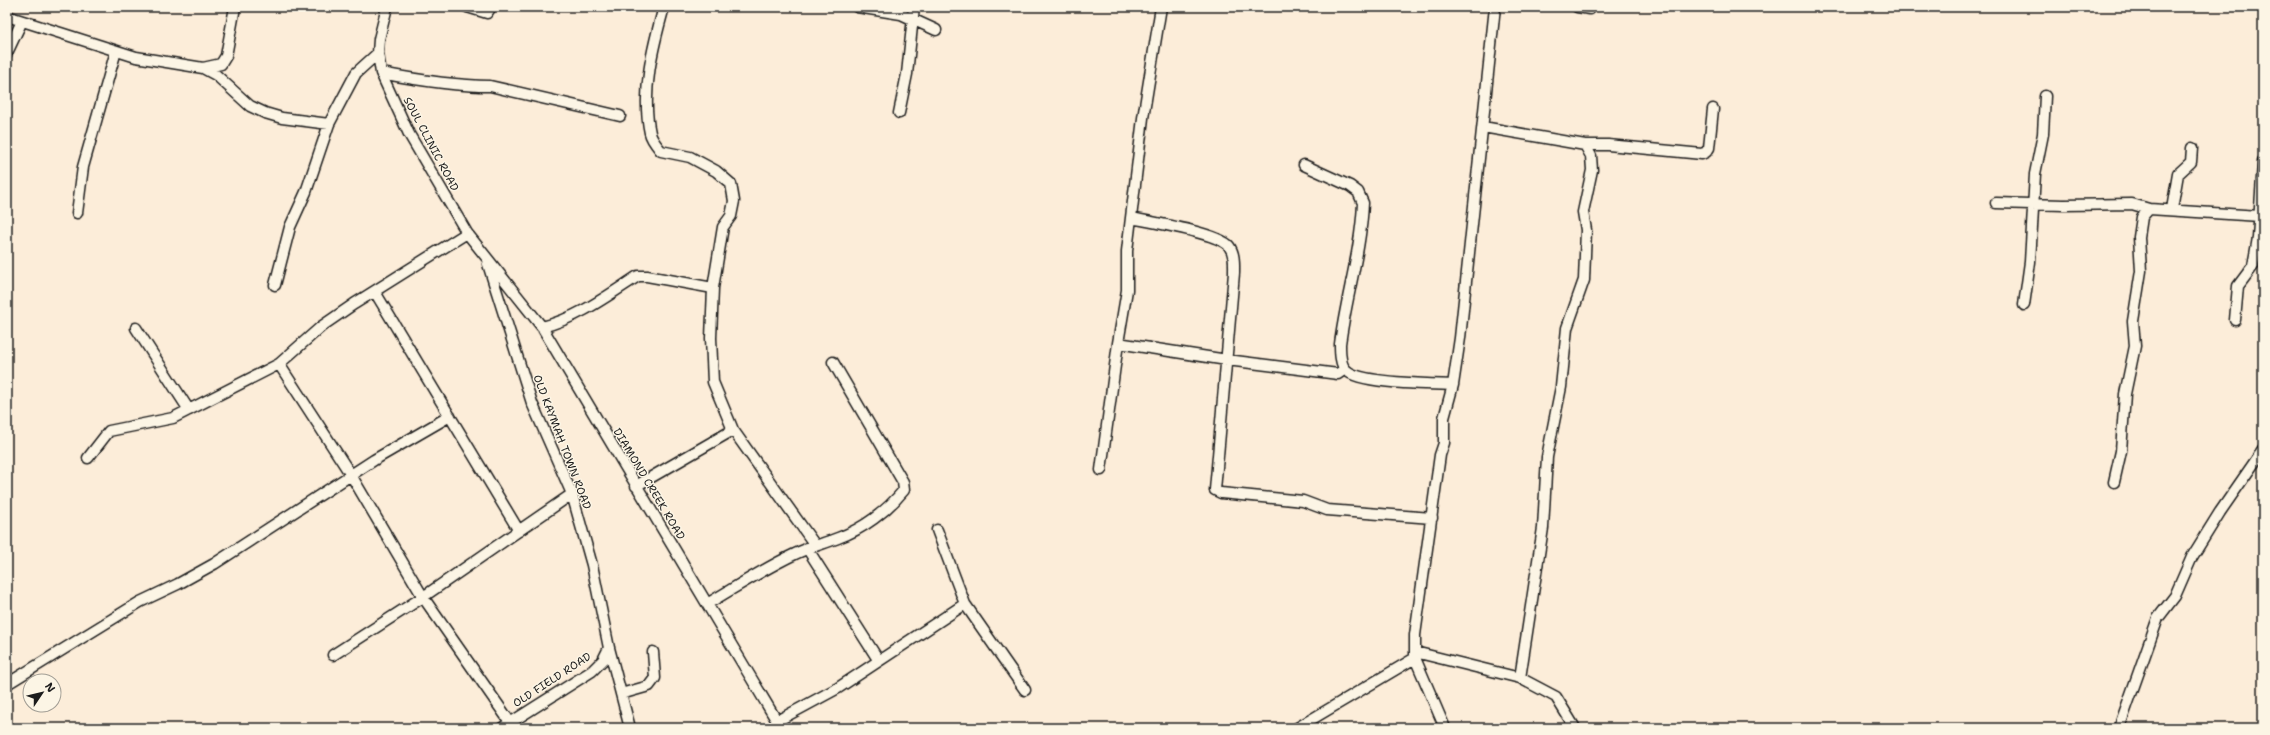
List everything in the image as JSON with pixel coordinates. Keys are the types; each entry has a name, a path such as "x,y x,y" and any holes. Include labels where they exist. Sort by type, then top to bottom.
{"street":[{"path":"203,68 221,64 226,56 235,7"},
{"name":"SOUL CLINIC ROAD","path":"387,7 379,39 378,53 381,73 409,134 467,233 487,260"},
{"path":"467,7 487,12 491,7"},
{"path":"664,7 657,32 648,85 650,134 661,151 690,157 716,171 731,184 733,193 731,216 723,227 713,288 711,338 713,382 733,430 811,546 879,661"},
{"path":"858,7 912,18 936,30"},
{"path":"899,113 907,74 914,7"},
{"path":"1101,470 1118,343 1127,290 1127,251 1143,118 1161,7"},
{"path":"1445,728 1415,655 1440,455 1444,443 1444,418 1453,385 1460,338 1484,127 1494,7"},
{"path":"1577,7 1590,9"},
{"path":"7,16 136,57 203,68 216,75 250,106 265,113 282,118 329,124"},
{"path":"7,53 22,21"},
{"path":"77,213 83,167 116,51"},
{"path":"275,285 290,227 306,192 329,124 356,74 378,53"},
{"path":"381,73 419,81 468,86 490,86 620,116"},
{"path":"2024,305 2034,203 2035,174 2043,134 2045,96"},
{"path":"1484,127 1584,145 1608,145 1702,154 1709,148 1713,109"},
{"path":"1520,678 1543,528 1547,457 1561,387 1566,328 1584,280 1586,230 1583,212 1592,170 1591,156 1584,145"},
{"path":"2172,209 2178,174 2191,162 2192,148"},
{"path":"2235,320 2238,286 2253,266 2260,216 2263,162"},
{"path":"1304,165 1350,186 1358,192 1363,203 1354,277 1340,345 1341,360 1345,369 1352,374 1367,379 1453,385"},
{"path":"1996,203 2132,204 2149,209 2172,209 2260,216"},
{"path":"2114,482 2121,451 2125,394 2135,346 2133,321 2141,271 2139,237 2142,217 2149,209"},
{"path":"1131,218 1212,236 1228,245 1234,254 1234,273 1227,360 1215,490 1221,493 1304,501 1327,510 1432,518"},
{"path":"88,458 109,432 173,418 279,364 322,326 467,233"},
{"name":"DIAMOND CREEK ROAD","path":"487,260 514,290 542,327 779,725"},
{"name":"OLD KAYMAH TOWN ROAD","path":"487,260 532,403 572,494 592,565 609,648 630,728"},
{"path":"542,327 559,323 591,307 638,276 647,276 713,288"},
{"path":"375,292 519,531"},
{"path":"136,328 189,410"},
{"path":"1118,343 1227,360 1338,374 1345,369"},
{"path":"707,604 811,546 836,539 858,529 882,512 904,490 903,482 833,362"},
{"path":"279,364 352,475 423,597 506,725"},
{"path":"7,684 140,602 178,584 214,564 352,475 450,416"},
{"path":"636,486 733,430"},
{"path":"2119,728 2158,618 2174,596 2192,557 2220,512 2263,450"},
{"path":"333,655 423,597 572,494"},
{"path":"937,530 965,604 1025,690"},
{"path":"779,725 965,604"},
{"name":"OLD FIELD ROAD","path":"506,725 592,671 603,660 609,648"},
{"path":"621,694 649,686 655,678 653,652"},
{"path":"1297,728 1415,655 1520,678 1556,697 1576,728"}]}
